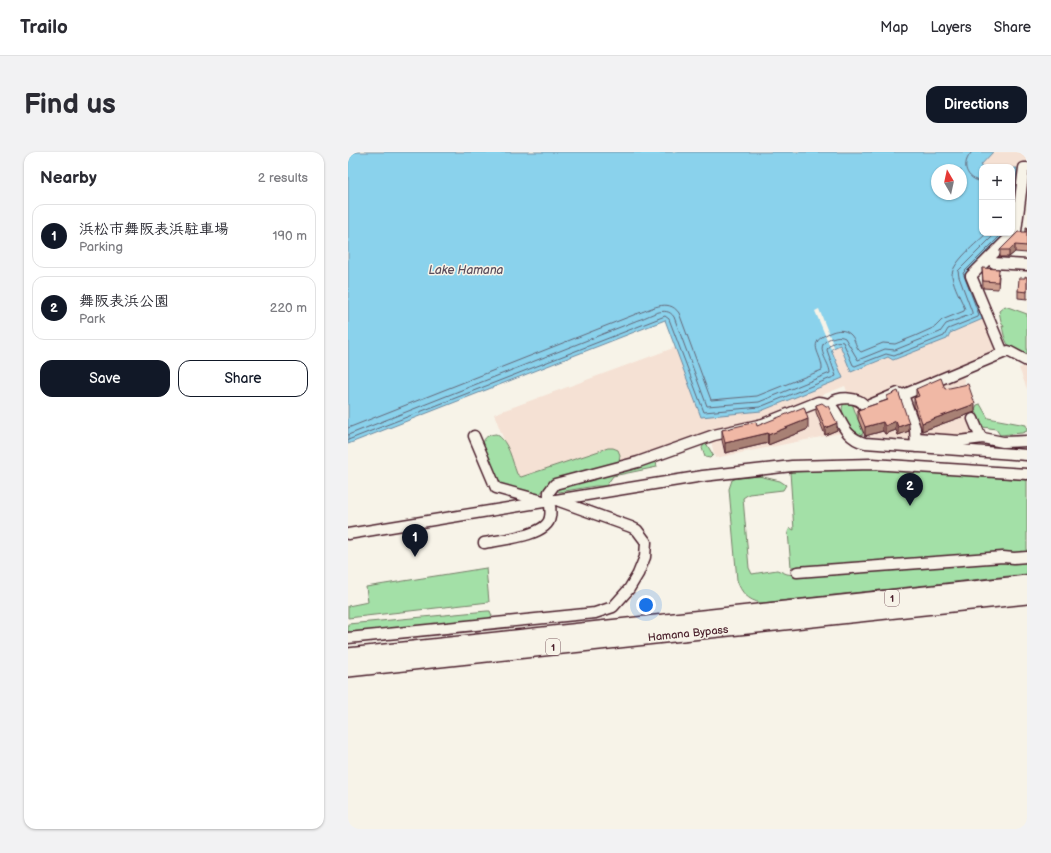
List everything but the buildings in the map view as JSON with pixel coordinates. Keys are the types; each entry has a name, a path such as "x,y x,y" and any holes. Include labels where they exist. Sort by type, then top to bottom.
{"highway":[{"name":"Hamana Bypass","path":"348,669 758,619 1027,583"},
{"name":"Hamana Bypass","path":"348,656 1027,596"}],"street":[{"path":"1002,354 971,276 1016,232 1024,168 1027,168"},
{"path":"990,258 994,263 1027,265"},
{"path":"830,404 836,399 858,400 863,402 865,406 898,393 903,395 1008,351 1027,362"},
{"path":"903,395 916,428 917,442"},
{"path":"484,543 532,533 545,527 551,516 553,501 549,492 551,488 559,482 638,462 714,435 763,424 818,402 830,404 836,411 844,429 859,442 959,441 981,438 1003,442 1027,441"},
{"path":"974,419 981,438"},
{"path":"348,638 595,613 613,607 629,589 638,574 647,550 643,535 631,527 553,501 496,488 491,481 474,436"},
{"path":"917,442 1027,455"},
{"path":"348,534 703,476 805,466 865,464 907,465 1027,474"},
{"path":"797,572 1003,557 1027,557"}],"shaded area":[{"path":"993,152 1027,152 1027,173 1021,233 976,278 1005,350 960,369 988,446 864,436 845,386 761,419 614,464 608,448 524,477 518,477 494,414 676,347 701,417 842,378 831,349 840,345 851,372 888,357 893,360 947,339 950,333 985,318 967,274 1005,236 1015,236 1015,192 1017,168 1015,168 1015,164 981,164"},
{"path":"1027,365 1027,389 1019,368"},
{"path":"815,408 832,413 841,433 715,458 711,441"}],"green space":[{"path":"1005,306 1027,314 1027,358 1012,349 1007,343 999,311"},
{"path":"844,403 851,403 853,406 863,433 862,435 850,426 844,417 842,407"},
{"path":"980,404 988,418 1026,425 1027,431 1022,433 1000,435 996,429 983,427 975,409 977,405"},
{"path":"496,434 507,446 517,474 521,477 608,448 618,450 620,455 619,461 614,464 552,480 539,495 498,485 483,444 487,437"},
{"path":"706,443 713,455 710,458 705,457 702,448"},
{"path":"656,462 657,467 613,476 606,486 595,486 559,492 556,490 557,488"},
{"path":"872,469 1027,480 1027,553 791,567 788,532 790,528 794,530 790,472"},
{"path":"759,476 780,481 786,485 783,490 749,494 743,498 749,568 752,574 777,570 794,575 1027,560 1027,574 761,603 756,602 743,592 737,580 729,489 732,480 737,478"},
{"path":"486,568 489,602 348,618 348,606 368,602 366,587"},
{"path":"490,611 492,616 487,619 348,633 348,624"}],"water":[{"name":"Lake Hamana","path":"348,152 993,152 982,164 979,164 979,236 1005,236 967,274 985,318 950,333 947,339 893,360 888,357 851,372 840,345 831,349 843,378 761,411 701,417 665,320 348,444"},
{"path":"1015,168 1017,168 1015,192"}],"pier":[{"path":"819,309 834,347 831,349 815,311"}],"place":[{"name":"舞阪表浜公園","path":"910,506"},
{"name":"浜松市舞阪表浜駐車場","path":"415,557"}]}
